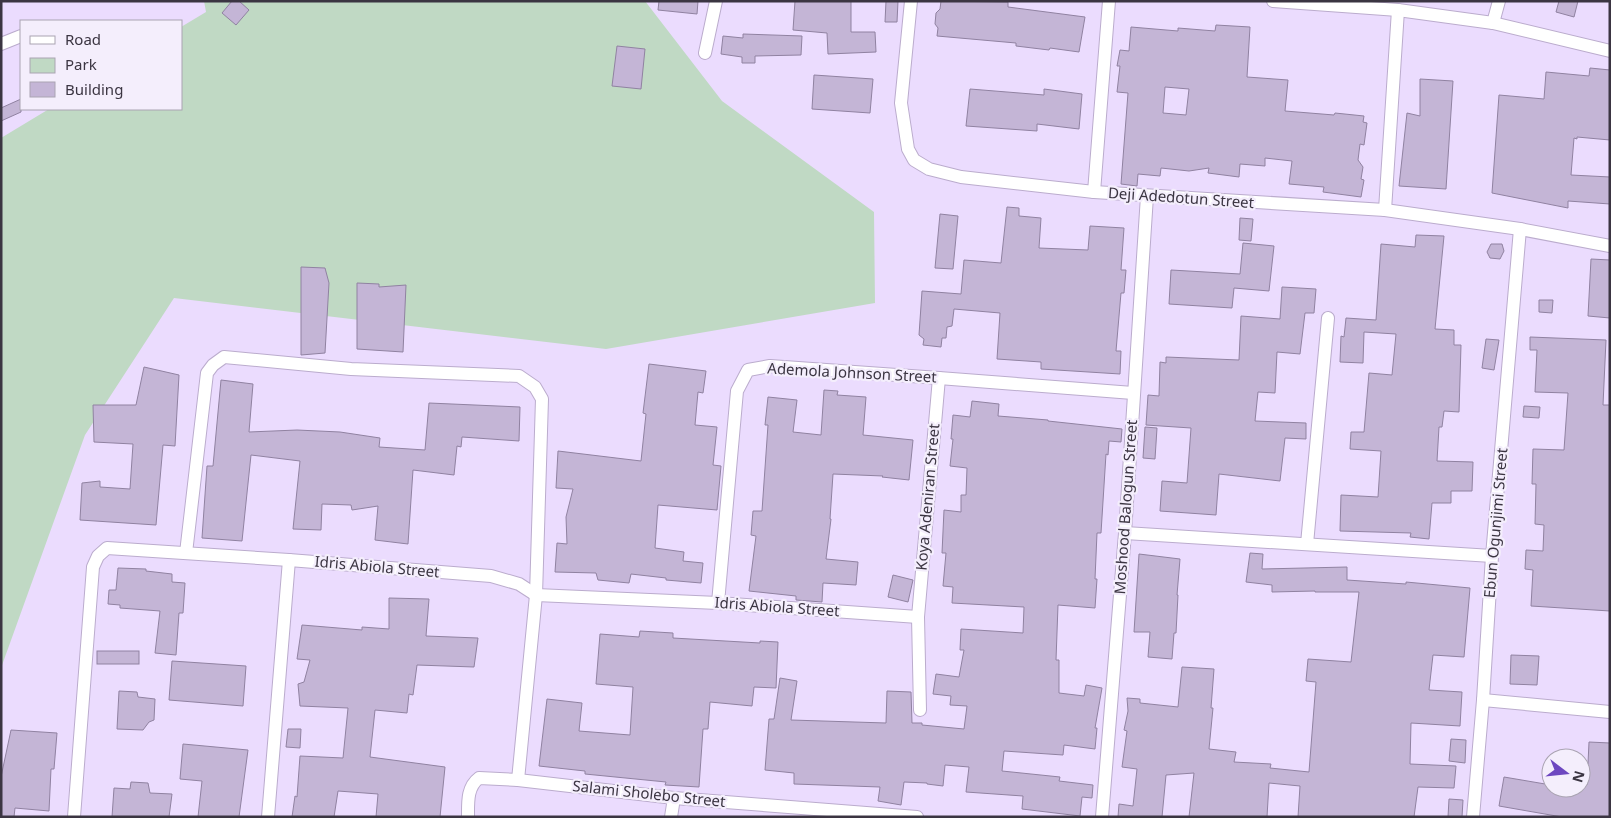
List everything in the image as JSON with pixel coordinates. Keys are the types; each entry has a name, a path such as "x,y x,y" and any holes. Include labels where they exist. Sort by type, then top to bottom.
{"street":[{"path":"705,52 716,1"},
{"name":"Deji Adedotun Street","path":"911,1 901,103 908,149 914,160 929,169 961,177 1094,192 1385,210 1520,229 1610,246"},
{"path":"1094,192 1109,1"},
{"path":"1273,1 1398,10 1494,23 1610,51"},
{"path":"1494,23 1499,1"},
{"path":"1385,210 1398,10"},
{"path":"1,44 20,36"},
{"name":"Moshood Balogun Street","path":"1102,817 1125,533 1147,196"},
{"name":"Ebun Ogunjimi Street","path":"1473,817 1492,556 1520,229"},
{"path":"1307,544 1328,318"},
{"path":"186,553 206,373 224,357 351,369 519,376 535,387 542,399 536,595 518,780"},
{"name":"Ademola Johnson Street","path":"718,603 737,391 748,370 770,366 1133,393"},
{"name":"Koya Adeniran Street","path":"920,710 918,617 938,378"},
{"path":"1125,533 1492,556"},
{"name":"Idris Abiola Street","path":"74,817 93,567 98,556 107,548 491,576 519,584 536,595 718,603 918,617"},
{"path":"268,817 288,560"},
{"path":"536,595 918,617"},
{"path":"1483,700 1610,712"},
{"name":"Salami Sholebo Street","path":"468,817 469,791 473,782 479,778 518,780 674,798 917,817"},
{"path":"671,817 674,798"}],"green space":[{"path":"204,1 645,1 722,101 874,212 875,303 606,349 174,298 85,435 1,668 1,138 47,110 182,110 182,26 206,12"}],"building":[{"path":"232,1 239,1 249,10 236,25 222,13"},
{"path":"659,1 698,1 697,14 658,10"},
{"path":"795,1 851,1 851,32 875,32 876,52 828,54 827,33 793,30"},
{"path":"886,1 898,1 897,22 885,22"},
{"path":"941,1 1008,2 1008,7 1085,17 1079,52 1016,46 1016,43 937,36 936,13 940,9"},
{"path":"1559,1 1578,1 1574,17 1556,12"},
{"path":"1216,25 1250,27 1247,77 1288,80 1285,111 1364,116 1363,122 1367,123 1364,145 1360,144 1358,160 1363,167 1361,179 1364,180 1361,197 1323,192 1324,187 1289,184 1292,161 1265,158 1265,166 1240,164 1239,177 1208,173 1209,168 1189,171 1161,168 1160,176 1138,174 1137,186 1121,184 1128,93 1117,92 1120,66 1117,66 1120,50 1129,51 1131,27 1178,31 1178,28 1215,31","holes":["1165,87 1189,89 1186,115 1163,113"]},
{"path":"743,34 802,36 801,55 755,56 755,63 742,63 742,57 721,54 723,36 743,38"},
{"path":"617,46 645,49 641,89 612,86"},
{"path":"1590,68 1610,70 1610,140 1574,138 1571,175 1610,177 1610,204 1568,201 1568,208 1492,193 1499,95 1544,99 1546,72 1589,76"},
{"path":"814,75 873,79 870,113 812,109"},
{"path":"1420,79 1453,81 1446,189 1399,186 1407,113 1420,116"},
{"path":"970,89 1044,95 1044,89 1082,94 1079,129 1037,124 1037,131 966,126"},
{"path":"20,99 21,112 1,121 1,108"},
{"path":"1007,207 1019,208 1019,216 1041,218 1039,248 1088,250 1090,226 1124,228 1121,270 1126,270 1124,293 1121,293 1116,351 1121,351 1120,374 1041,369 1041,362 997,359 1000,313 954,309 952,326 947,327 946,338 942,338 941,347 923,345 924,339 919,335 922,291 961,294 964,260 1001,263"},
{"path":"940,214 958,216 953,269 935,268"},
{"path":"1240,218 1253,219 1251,241 1239,240"},
{"path":"1416,235 1444,236 1435,329 1454,330 1454,345 1461,345 1459,412 1444,411 1442,427 1439,427 1437,461 1473,462 1472,491 1451,491 1451,503 1432,503 1429,539 1410,537 1411,533 1340,531 1341,495 1378,497 1381,451 1350,449 1351,432 1364,432 1369,373 1392,375 1396,334 1364,332 1363,363 1340,362 1341,336 1344,337 1346,318 1376,320 1381,244 1415,247"},
{"path":"1243,243 1274,246 1269,291 1234,288 1232,308 1169,304 1171,270 1240,274"},
{"path":"1491,244 1502,244 1504,251 1500,259 1490,258 1487,252"},
{"path":"1591,259 1610,260 1610,318 1588,316"},
{"path":"301,267 325,268 329,283 325,353 301,355"},
{"path":"357,283 379,284 379,287 406,285 403,352 357,349"},
{"path":"1282,287 1316,289 1314,313 1305,313 1300,354 1277,352 1275,393 1258,392 1255,421 1306,423 1306,439 1285,438 1280,481 1219,474 1216,515 1160,511 1162,481 1187,483 1191,428 1146,425 1148,395 1159,396 1160,362 1166,363 1166,357 1239,360 1241,316 1280,319"},
{"path":"1539,300 1553,300 1552,313 1539,312"},
{"path":"1530,337 1606,340 1603,405 1610,405 1610,611 1531,606 1533,570 1525,569 1526,550 1543,551 1544,525 1535,524 1536,484 1532,484 1533,449 1564,450 1568,393 1535,392 1537,350 1530,350"},
{"path":"1486,339 1499,340 1494,370 1482,368"},
{"path":"649,364 706,371 703,393 698,392 695,425 717,427 713,465 721,466 717,510 658,505 655,548 684,552 683,561 703,563 701,583 631,574 629,583 598,580 596,573 555,572 557,543 567,544 566,517 573,489 556,488 558,451 641,461 646,414 643,413"},
{"path":"144,367 179,375 175,446 163,445 156,525 80,520 82,483 100,481 100,487 130,489 133,444 94,442 93,405 136,405"},
{"path":"221,380 253,384 249,432 297,430 340,432 380,438 379,447 425,450 429,403 520,407 519,441 462,437 461,447 457,446 454,475 413,470 408,544 375,540 378,506 352,510 351,505 322,504 321,530 293,529 300,461 251,455 242,541 202,538 207,466 213,466"},
{"path":"824,390 838,391 837,395 866,397 863,435 913,440 909,480 883,476 833,474 831,519 826,559 858,562 856,585 823,583 822,602 796,600 796,596 749,591 756,536 751,535 753,511 762,511 768,425 765,425 768,397 797,400 793,432 821,435"},
{"path":"972,401 999,404 998,416 1122,429 1121,442 1109,441 1108,455 1106,454 1101,533 1097,533 1095,608 1058,605 1056,660 1059,660 1059,693 1084,696 1086,685 1102,688 1095,728 1097,728 1095,749 1064,745 1063,755 1004,751 1002,771 1060,777 1059,781 1093,785 1092,798 1082,797 1080,816 1022,809 1023,796 966,792 969,767 945,765 943,786 904,782 901,805 878,801 880,787 794,784 794,773 765,770 769,719 774,719 780,678 797,681 791,720 886,723 887,691 911,692 912,723 964,729 967,706 950,705 951,696 933,694 936,674 959,677 964,650 960,650 961,629 1023,633 1024,607 952,603 953,587 943,586 946,553 942,553 944,510 961,512 961,495 966,495 967,468 950,466 953,415 970,417"},
{"path":"1524,406 1540,407 1539,418 1523,417"},
{"path":"1145,427 1157,428 1155,459 1143,458"},
{"path":"1250,553 1263,554 1262,569 1347,567 1347,580 1406,584 1406,582 1470,588 1464,657 1433,655 1429,690 1462,692 1460,726 1411,723 1410,764 1456,766 1454,788 1418,787 1414,817 1298,817 1300,786 1269,783 1267,817 1189,817 1194,773 1166,775 1162,817 1118,817 1119,804 1133,806 1137,769 1122,767 1127,731 1124,730 1128,711 1127,698 1140,699 1140,703 1178,707 1182,667 1214,669 1209,749 1236,752 1234,762 1271,764 1270,768 1309,772 1316,682 1306,681 1308,659 1351,662 1359,592 1272,592 1272,585 1246,582"},
{"path":"1139,554 1180,559 1176,633 1174,633 1172,659 1148,657 1150,632 1134,632"},
{"path":"118,568 146,569 146,571 172,574 172,582 185,583 183,613 179,613 176,655 155,653 160,611 120,608 120,605 108,604 109,590 116,590"},
{"path":"893,575 913,580 908,602 888,597"},
{"path":"389,598 429,599 426,636 478,638 474,667 417,665 413,695 409,694 407,713 375,710 370,757 445,767 440,817 376,817 378,794 338,791 334,817 292,817 295,796 297,797 300,756 343,758 348,708 300,706 298,684 304,682 310,660 297,659 302,625 362,630 362,627 389,629"},
{"path":"640,631 673,633 673,638 760,643 760,641 778,642 776,688 754,687 752,706 710,702 708,729 703,729 699,787 665,785 666,782 585,774 585,771 539,766 547,699 582,703 579,731 630,735 633,687 596,684 600,634 639,637"},
{"path":"97,651 139,651 139,664 97,664"},
{"path":"1511,655 1539,656 1537,685 1510,684"},
{"path":"172,661 246,666 243,706 169,700"},
{"path":"119,691 137,692 138,697 155,699 154,720 149,722 143,730 117,729"},
{"path":"288,729 301,729 300,748 286,747"},
{"path":"11,730 57,733 54,769 51,769 49,811 15,808 14,817 1,817 1,777"},
{"path":"1451,739 1466,740 1465,763 1449,761"},
{"path":"1589,742 1610,743 1610,817 1562,817 1499,806 1504,777 1541,783 1541,798 1591,798 1591,748 1589,748"},
{"path":"183,744 248,750 239,817 198,817 202,781 180,779"},
{"path":"131,782 148,783 150,793 172,794 169,817 112,817 114,788 130,789"},
{"path":"1449,799 1463,800 1462,817 1448,817"}]}
